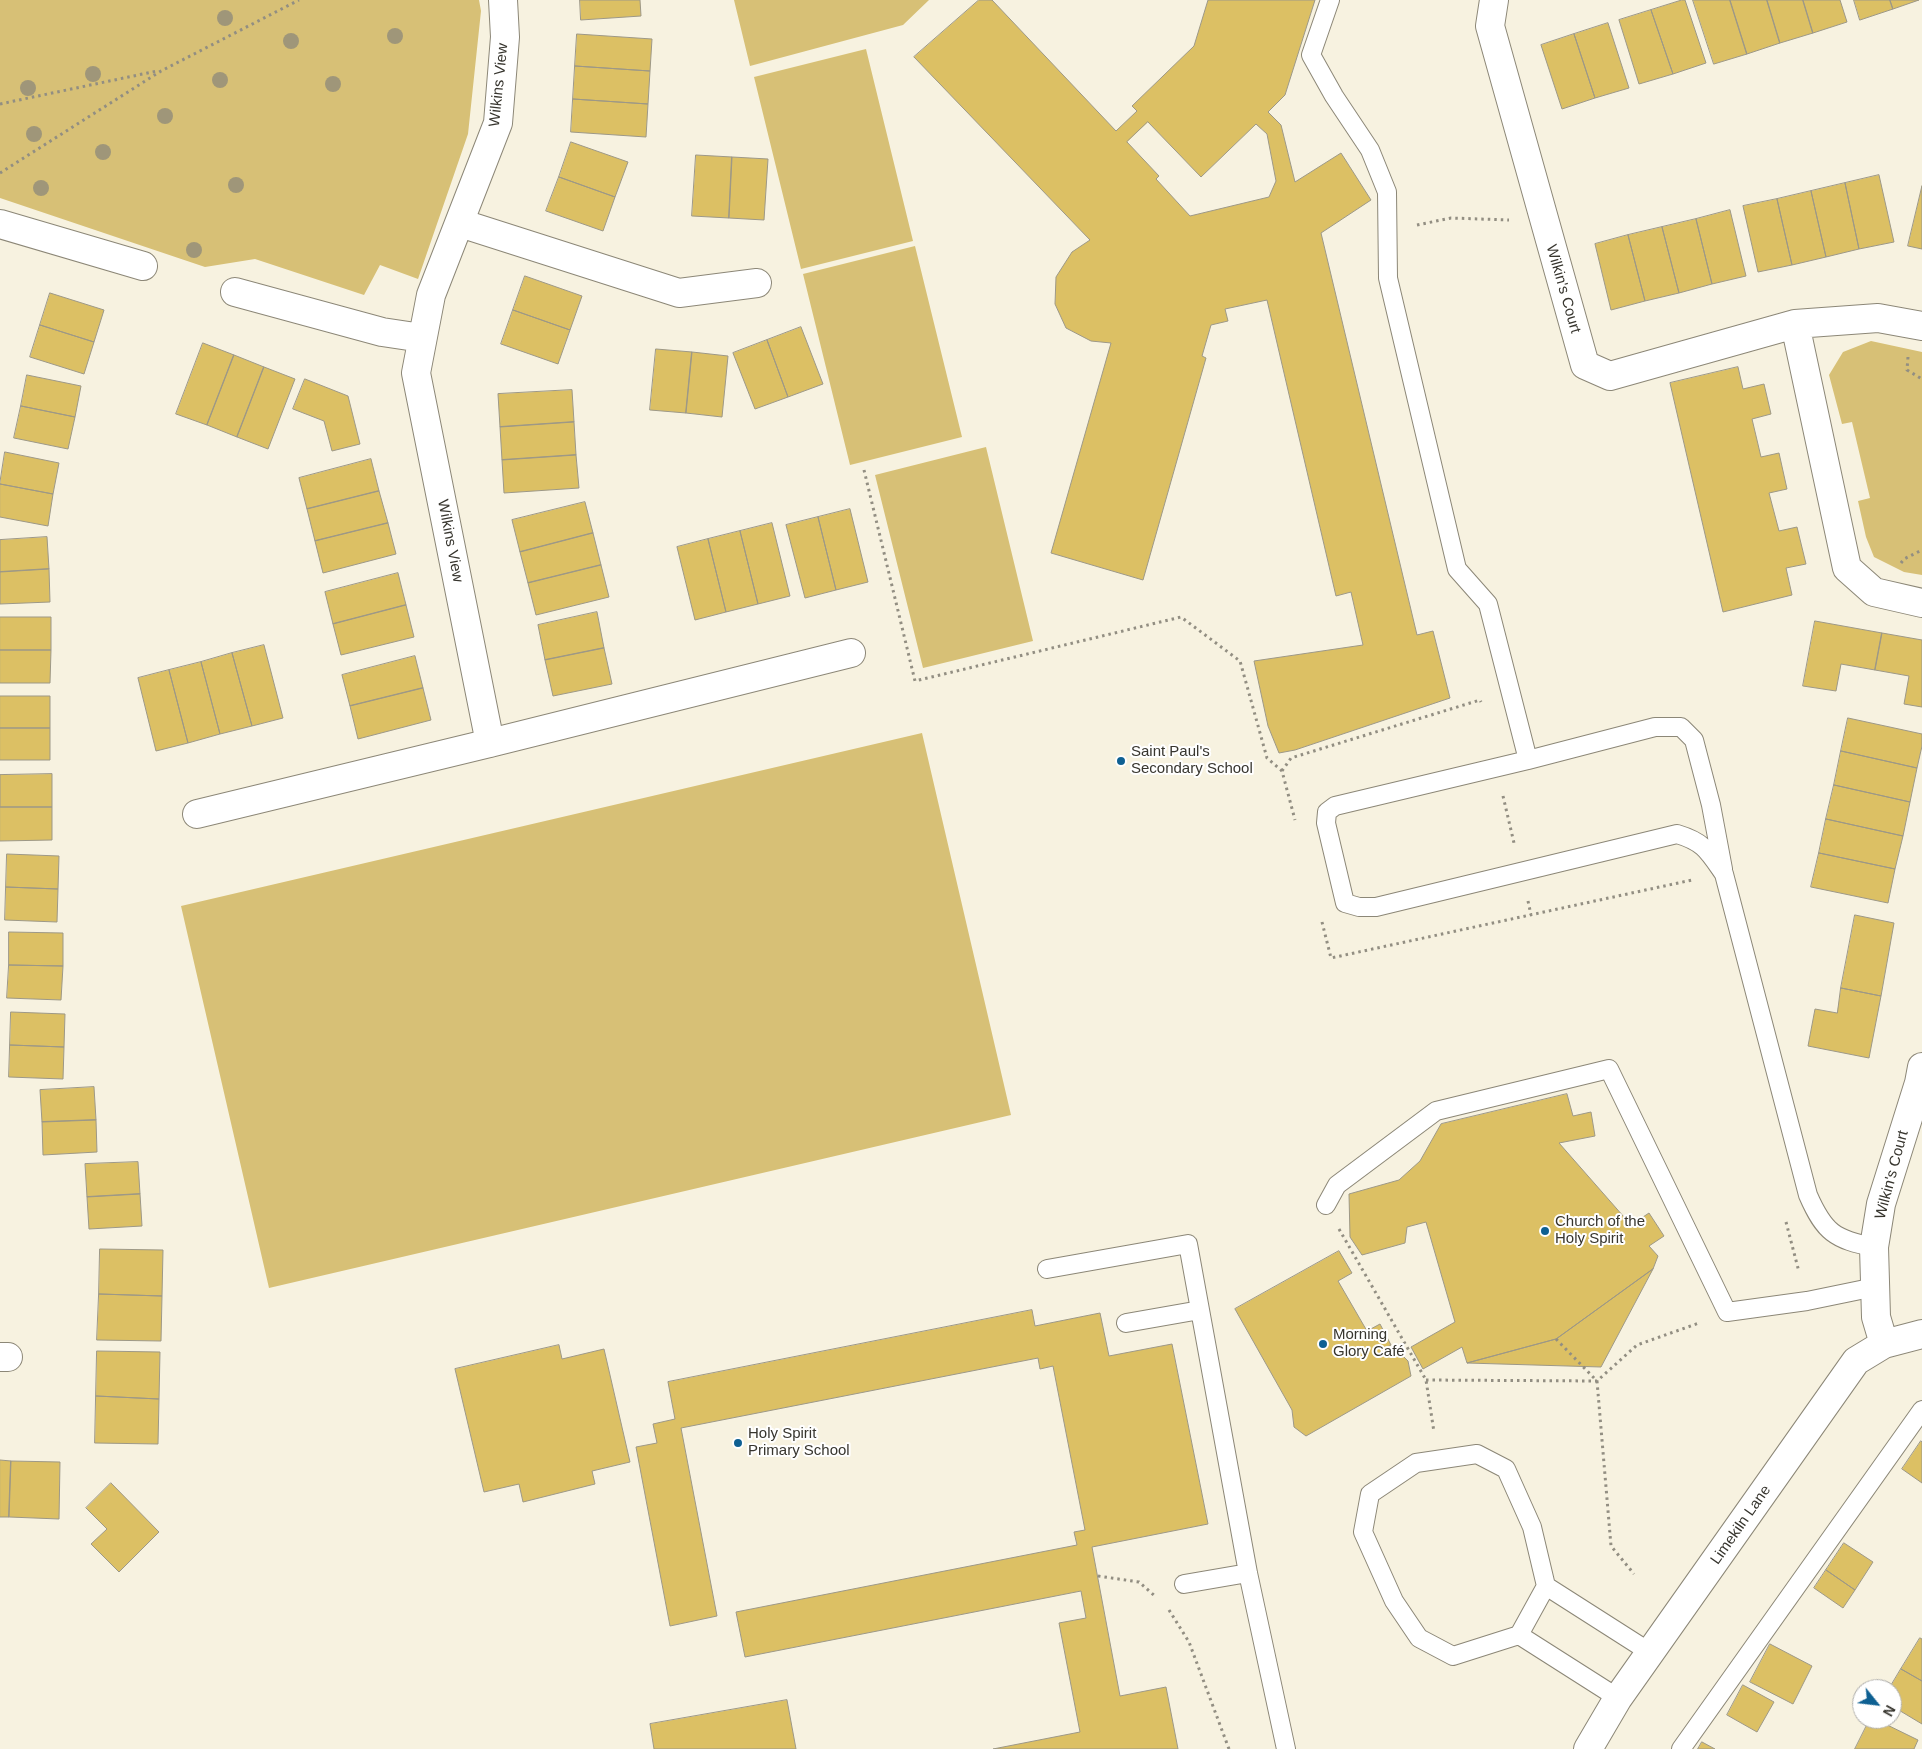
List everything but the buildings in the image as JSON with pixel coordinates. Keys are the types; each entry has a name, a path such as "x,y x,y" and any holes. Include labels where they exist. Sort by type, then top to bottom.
{"street":[{"name":"Wilkins View","path":"490,743 416,373 431,295 498,123 505,37 503,0"},
{"name":"Wilkin's Court","path":"1494,0 1490,26 1585,365 1610,376 1795,324 1878,318 1922,326"},
{"path":"460,223 679,293 757,283"},
{"path":"0,224 143,266"},
{"path":"235,292 382,332 422,338"},
{"path":"1795,324 1847,568 1874,592 1922,603"},
{"path":"197,814 851,653"},
{"name":"Wilkin's Court","path":"1884,1344 1876,1317 1874,1247 1881,1204 1919,1083 1922,1066"},
{"name":"Limekiln Lane","path":"1588,1749 1618,1698 1856,1361 1884,1344 1922,1334"}],"lane":[{"path":"1330,0 1311,55 1334,96 1370,150 1387,192 1388,278 1457,569 1488,604 1528,760"},
{"path":"1724,874 1704,846 1692,838 1676,834 1376,907 1359,907 1345,903 1326,822 1327,812 1335,806 1528,760 1655,727 1680,727 1694,740 1711,805 1724,874 1808,1195 1818,1218 1835,1236 1857,1244 1874,1247"},
{"path":"1326,1205 1337,1185 1436,1111 1609,1069 1728,1312 1807,1301 1875,1287"},
{"path":"1047,1269 1188,1244 1248,1573 1286,1749"},
{"path":"1126,1324 1200,1310"},
{"path":"1681,1749 1922,1410"},
{"path":"1477,1454 1506,1469 1532,1527 1546,1586 1519,1635 1453,1656 1419,1638 1394,1601 1363,1532 1370,1494 1416,1463 1439,1460 1477,1454"},
{"path":"1184,1584 1248,1573"},
{"path":"1546,1586 1651,1653"},
{"path":"1519,1635 1618,1698"}],"path":[{"path":"0,173 160,71 299,0"},
{"path":"0,104 160,71"},
{"path":"1388,232 1451,218 1525,221 1542,215"},
{"path":"1908,354 1907,370 1922,379"},
{"path":"1899,566 1904,559 1922,550"},
{"path":"1326,1205 1426,1380 1439,1460"},
{"path":"1426,1380 1596,1381 1637,1345 1728,1312"},
{"path":"1556,1339 1596,1381 1611,1546 1634,1574"},
{"path":"1098,1576 1139,1582 1157,1598"},
{"path":"1163,1604 1169,1610 1189,1642 1229,1749"}],"shaded area":[{"path":"0,0 479,0 481,11 468,134 418,279 380,265 364,295 255,259 205,267 0,198"},
{"path":"734,0 929,0 903,25 750,66"},
{"path":"866,49 913,241 801,269 754,77"},
{"path":"915,246 962,437 850,465 803,274"},
{"path":"1871,341 1922,352 1922,575 1904,572 1874,557 1866,537 1858,501 1870,498 1852,422 1842,424 1829,375 1843,352"},
{"path":"986,447 1033,641 923,668 875,475"},
{"path":"922,733 1011,1115 269,1288 181,906"}],"place":[{"name":"Saint Paul's Secondary School","path":"1121,761"},
{"name":"Church of the Holy Spirit","path":"1545,1231"},
{"name":"Morning Glory Café","path":"1323,1344"},
{"name":"Holy Spirit Primary School","path":"738,1443"}]}
